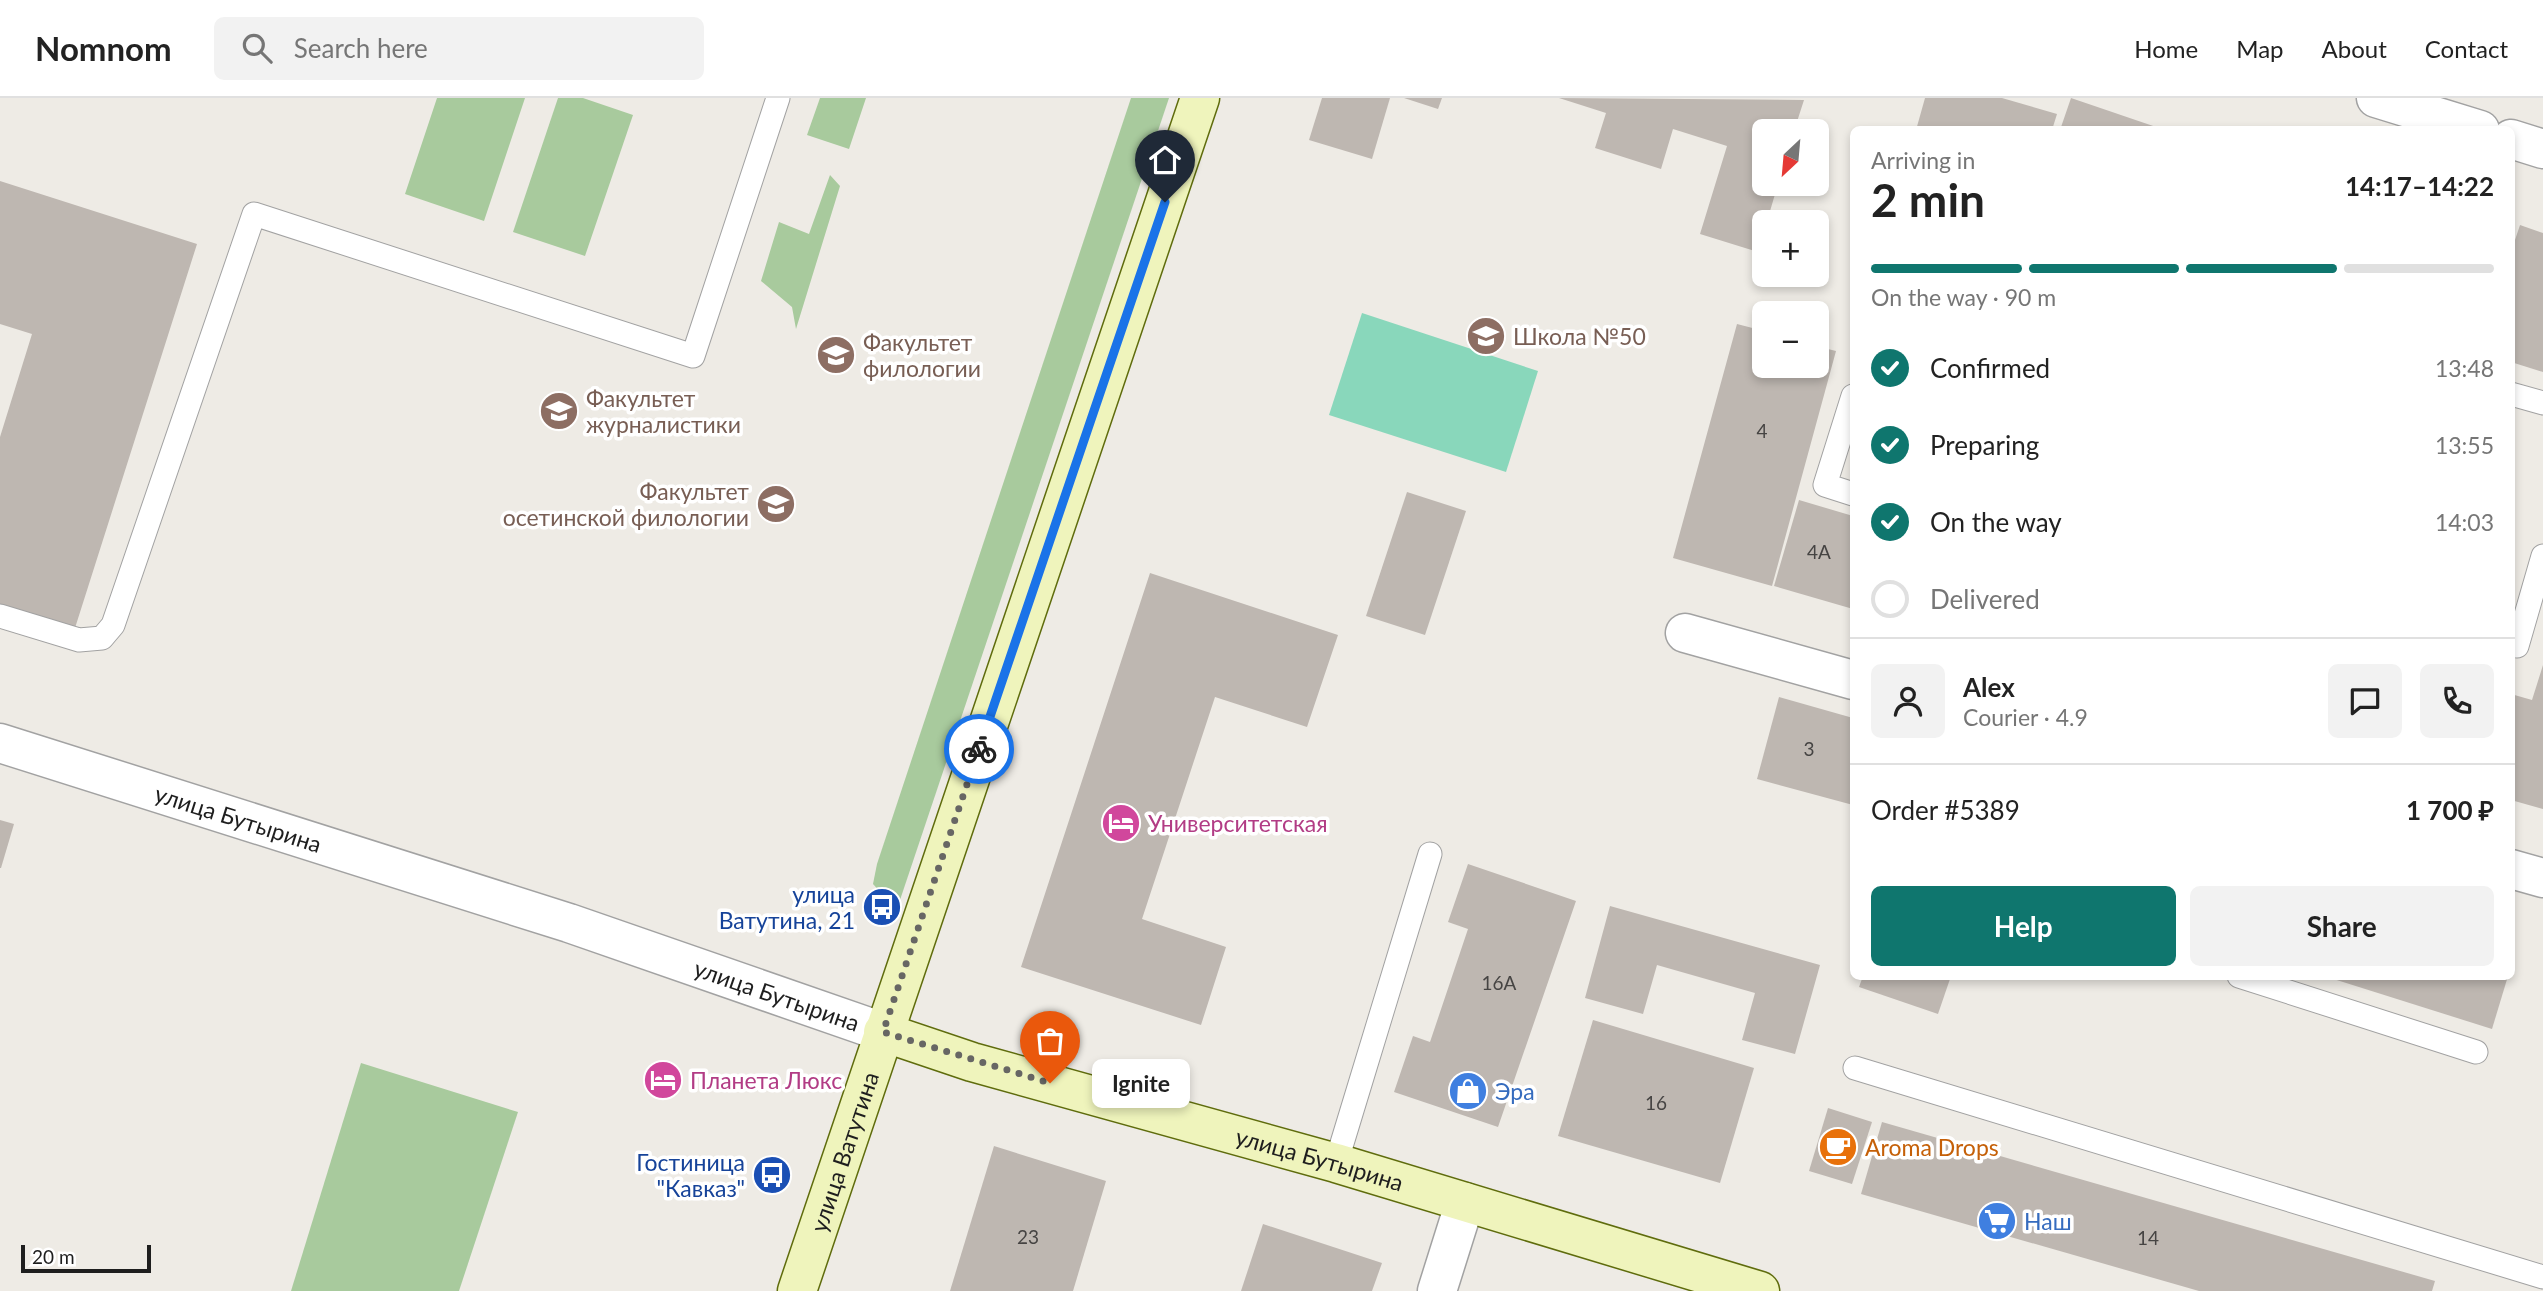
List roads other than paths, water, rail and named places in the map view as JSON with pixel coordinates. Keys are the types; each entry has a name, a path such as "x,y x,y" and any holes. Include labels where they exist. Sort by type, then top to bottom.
{"main road":[{"name":"улица Ватутина","path":"797,1291 1200,98"},
{"name":"улица Бутырина","path":"883,1032 972,1062 1336,1163 1760,1291"}],"street":[{"path":"2376,98 2467,126"},
{"path":"2515,140 2543,149"},
{"path":"1685,633 1850,679"},
{"name":"улица Бутырина","path":"0,743 569,923 883,1032"},
{"path":"2515,870 2543,878"},
{"path":"1437,1291 1465,1202"}],"lane":[{"path":"0,616 79,640 102,638 113,625 254,215 693,356 778,98"},
{"path":"2515,395 2543,403"},
{"path":"1850,406 1825,485 1850,493"},
{"path":"2515,645 2517,646 2543,556"},
{"path":"1336,1163 1430,854"},
{"path":"2251,980 2476,1052"},
{"path":"1855,1068 2543,1277"}],"place":[{"name":"Школа №50","path":"1486,336"},
{"name":"Факультет филологии","path":"836,355"},
{"name":"Факультет журналистики","path":"559,411"},
{"name":"Факультет осетинской филологии","path":"776,504"},
{"name":"Университетская","path":"1121,823"},
{"name":"улица Ватутина, 21","path":"882,907"},
{"name":"Планета Люкс","path":"663,1080"},
{"name":"Ignite","path":"1050,1083"},
{"name":"Эра","path":"1468,1091"},
{"name":"Aroma Drops","path":"1838,1147"},
{"name":"Гостиница \"Кавказ\"","path":"772,1175"},
{"name":"Наш","path":"1997,1221"}]}
